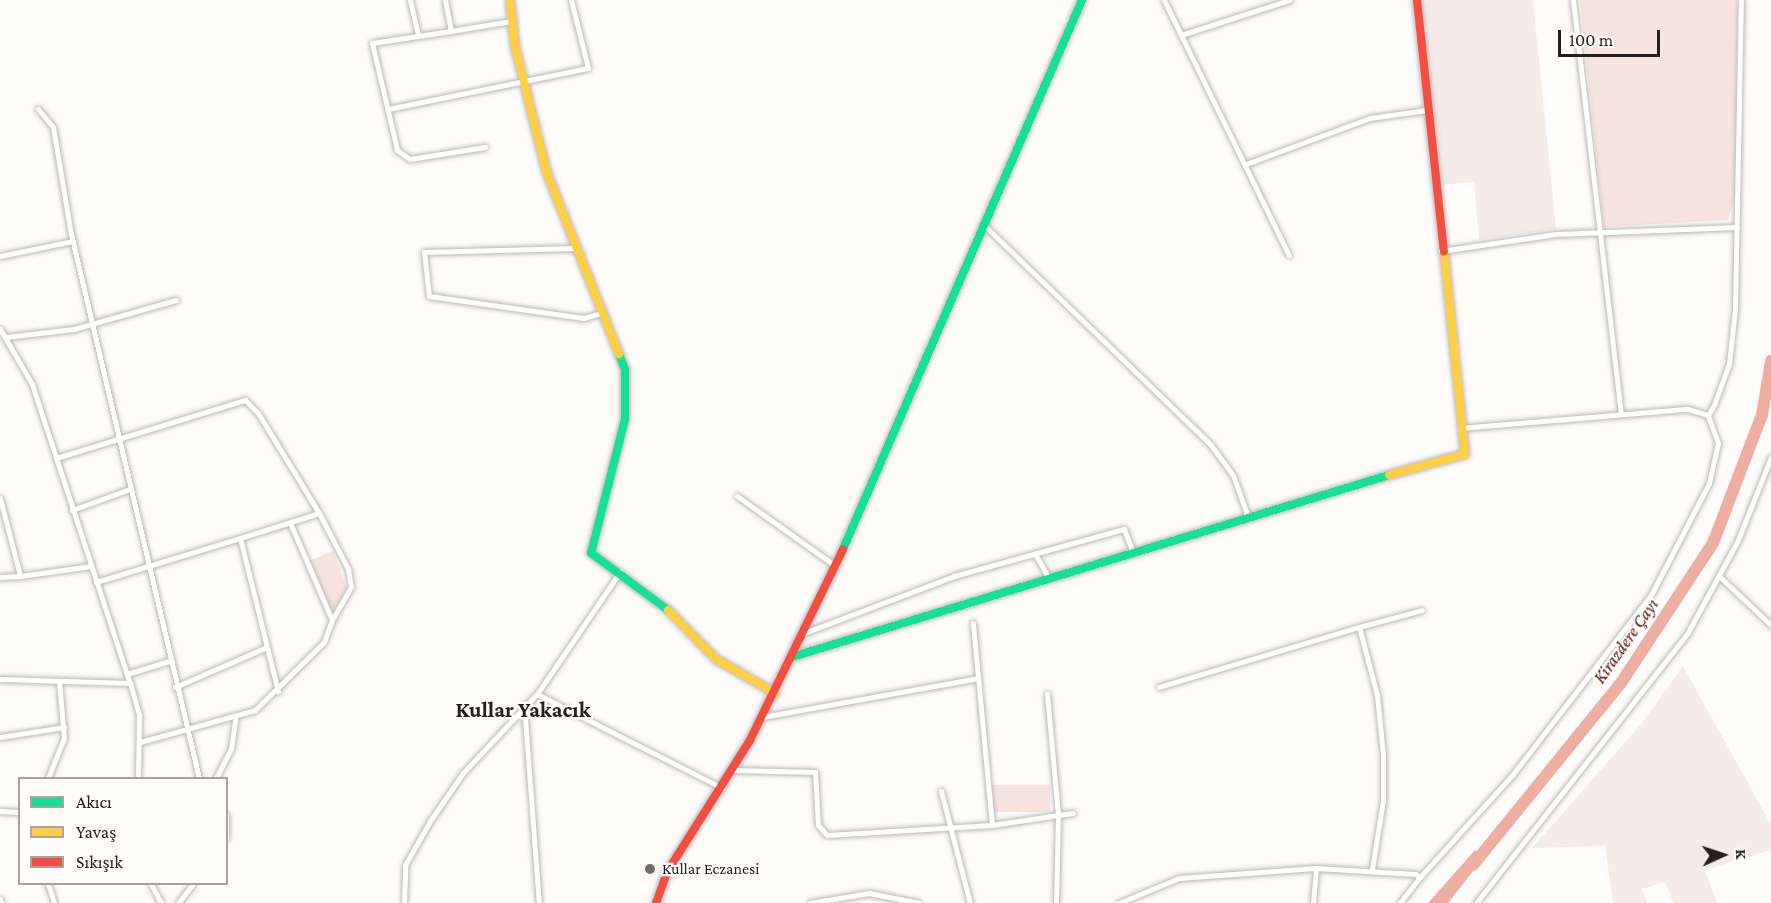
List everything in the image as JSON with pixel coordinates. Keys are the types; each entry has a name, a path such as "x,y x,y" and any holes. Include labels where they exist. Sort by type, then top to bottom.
{"street":[{"path":"410,0 418,34"},
{"path":"445,0 451,31"},
{"path":"510,0 511,21 524,83 547,173 625,370 628,396 591,553 621,570 716,659 775,693"},
{"path":"388,109 524,83 588,68 571,0"},
{"path":"656,903 667,872 733,770 775,693 804,633 1082,0"},
{"path":"1164,0 1289,255"},
{"path":"1180,35 1289,0"},
{"path":"792,657 1247,514 1465,454 1460,428 1426,110 1417,0"},
{"path":"1573,0 1621,413"},
{"path":"1400,903 1513,774 1646,602 1709,483 1718,443 1708,415 1729,364 1737,226 1741,0"},
{"path":"485,147 410,159 397,150 372,43 511,21"},
{"path":"39,109 53,127 73,241 186,732 199,777"},
{"path":"1246,164 1370,117 1426,110"},
{"path":"984,225 1207,441 1233,475 1247,514"},
{"path":"1441,251 1556,234 1599,236 1737,226"},
{"path":"0,255 73,241"},
{"path":"575,248 424,252 429,296 584,318 602,314"},
{"path":"6,337 92,323 176,300"},
{"path":"0,329 24,363 130,683 140,742 138,777"},
{"path":"56,458 245,400 319,513 348,569 351,587 324,642 278,691 235,719 140,742"},
{"path":"1460,428 1688,409 1708,415"},
{"path":"1476,903 1648,689 1720,577 1771,457"},
{"path":"72,510 130,489"},
{"path":"737,496 834,565"},
{"path":"0,498 20,576"},
{"path":"96,582 240,538 291,525 319,513"},
{"path":"291,525 333,620"},
{"path":"804,633 934,583 1124,529 1132,550"},
{"path":"240,538 278,691"},
{"path":"1035,554 1049,578"},
{"path":"0,577 91,566"},
{"path":"404,903 405,865 430,821 463,773 524,705 537,694 621,570"},
{"path":"1720,577 1771,625"},
{"path":"1159,687 1422,610"},
{"path":"973,623 992,825"},
{"path":"1359,627 1377,695 1383,755 1383,800 1372,869"},
{"path":"176,687 267,647"},
{"path":"126,674 170,661"},
{"path":"762,717 978,678"},
{"path":"0,679 130,683"},
{"path":"48,777 60,754 64,727 59,681"},
{"path":"537,694 722,788"},
{"path":"1047,694 1058,815 1056,903"},
{"path":"524,705 539,903"},
{"path":"217,777 231,749 235,719"},
{"path":"0,737 64,727"},
{"path":"733,770 815,772 817,818 825,834 948,829 1073,813"},
{"path":"941,792 948,829 970,903"},
{"path":"0,811 18,812"},
{"path":"1119,903 1179,878 1316,868 1408,871 1420,878"},
{"path":"1313,903 1316,868"},
{"path":"48,885 54,903"},
{"path":"152,885 161,903"},
{"path":"178,903 192,885"},
{"path":"810,903 869,893 919,903"}],"shaded area":[{"path":"1421,0 1533,0 1556,229 1479,240 1474,182 1441,185"},
{"path":"1580,0 1737,0 1736,194 1728,220 1604,227"},
{"path":"333,551 346,587 338,606 330,610 309,561"},
{"path":"1683,666 1771,824 1771,850 1705,870 1717,903 1673,903 1665,882 1642,889 1647,903 1613,903 1605,846 1532,848 1642,723"},
{"path":"992,785 1050,785 1050,812 992,812"},
{"path":"1475,850 1485,856 1448,903 1428,903"}],"waterway":[{"name":"Kirazdere Çayı","path":"1473,865 1621,683 1713,543 1762,415 1771,361"}],"traffic: fast":[{"path":"843,549 1082,0"},
{"path":"619,354 625,370 625,419 591,553 668,610"},
{"path":"792,657 1389,475"}],"traffic: slow":[{"path":"510,0 515,46 547,173 619,354"},
{"path":"1389,475 1465,454 1444,252"},
{"path":"668,610 716,659 775,693"}],"traffic: jam":[{"path":"1417,0 1444,252"},
{"path":"656,903 667,872 750,740 843,549"}],"place":[{"name":"Kullar Eczanesi","path":"650,869"}],"district":[{"name":"Kullar Yakacık","path":"523,710"}]}
